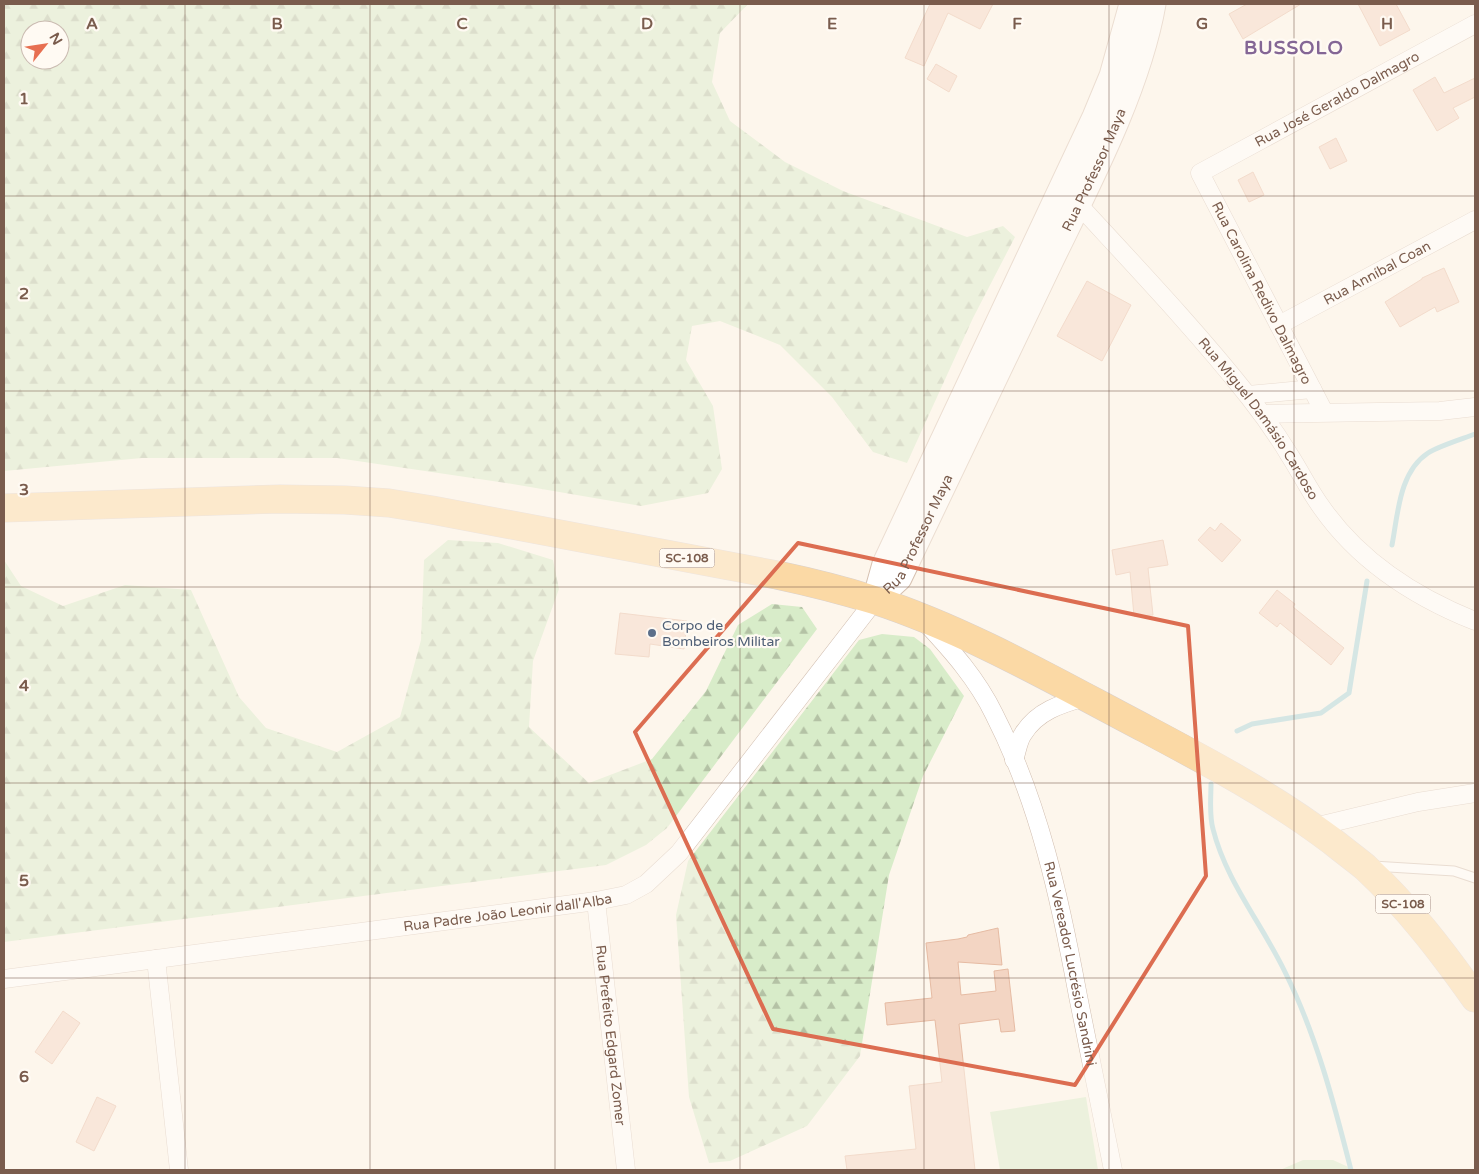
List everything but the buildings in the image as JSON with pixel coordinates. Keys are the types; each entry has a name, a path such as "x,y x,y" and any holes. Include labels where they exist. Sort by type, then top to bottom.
{"main road":[{"name":"Rua Professor Maya","path":"1069,200 1112,76 1132,4"},
{"name":"Rua Professor Maya","path":"875,600 899,578 1069,200 1125,96 1140,56 1153,4"},
{"name":"SC-108","path":"4,508 280,499 388,503 777,575 875,600 1003,655 1224,770 1275,801 1314,827 1363,866 1407,908 1475,998"}],"street":[{"name":"Rua José Geraldo Dalmagro","path":"1200,173 1475,24"},
{"name":"Rua Carolina Redivo Dalmagro","path":"1200,173 1324,412"},
{"name":"Rua Miguel Damásio Cardoso","path":"1069,200 1174,308 1248,396 1278,436 1321,507 1350,541 1370,561 1422,597 1475,621"},
{"name":"Rua Anníbal Coan","path":"1279,326 1475,220"},
{"path":"1248,396 1312,389"},
{"path":"1262,414 1440,411 1475,408"},
{"name":"Rua Padre João Leonir dall'Alba","path":"4,979 596,901 626,895 646,884 679,853 875,600"},
{"name":"Rua Vereador Lucrésio Sandrini","path":"922,619 958,658 994,713 1037,819 1063,916 1113,1170"},
{"path":"1014,760 1022,735 1036,719 1053,707 1085,697"},
{"path":"1314,827 1418,802 1475,793"},
{"name":"Rua Prefeito Edgard Zomer","path":"596,901 626,1170"},
{"path":"156,959 179,1170"}],"lane":[{"path":"1363,866 1454,871 1475,878"}],"highlighted area":[{"path":"798,543 1188,626 1206,876 1075,1085 773,1029 635,732"}],"green space":[{"path":"4,4 748,4 720,33 712,82 730,121 785,162 843,191 967,237 1003,226 1015,237 973,318 907,463 873,452 832,397 780,345 720,321 692,326 686,360 713,406 722,469 708,493 641,506 506,483 337,458 142,458 4,471"},
{"path":"448,540 498,543 553,560 559,589 533,661 529,727 589,783 652,759 706,691 738,625 772,604 802,607 817,629 667,828 646,845 606,865 4,942 4,560 21,586 63,606 125,585 191,590 239,697 266,728 337,752 400,717 421,640 424,560"},
{"path":"882,634 914,637 930,649 964,696 923,776 889,875 860,1056 807,1126 730,1161 709,1163 689,1097 676,915 688,861 859,640"},
{"path":"1086,1097 1098,1170 1000,1170 990,1112"},
{"path":"1303,1160 1333,1160 1355,1170 1280,1170"}],"waterway":[{"path":"1392,545 1401,494 1405,482 1418,461 1433,450 1475,434"},
{"path":"1237,731 1252,724 1321,713 1349,693 1367,581"},
{"path":"1211,784 1211,818 1219,848 1235,884 1276,954 1306,1020 1331,1094 1351,1170"}],"place":[{"name":"Corpo de Bombeiros Militar","path":"652,633"}],"district":[{"name":"BUSSOLO","path":"1294,47"}]}
